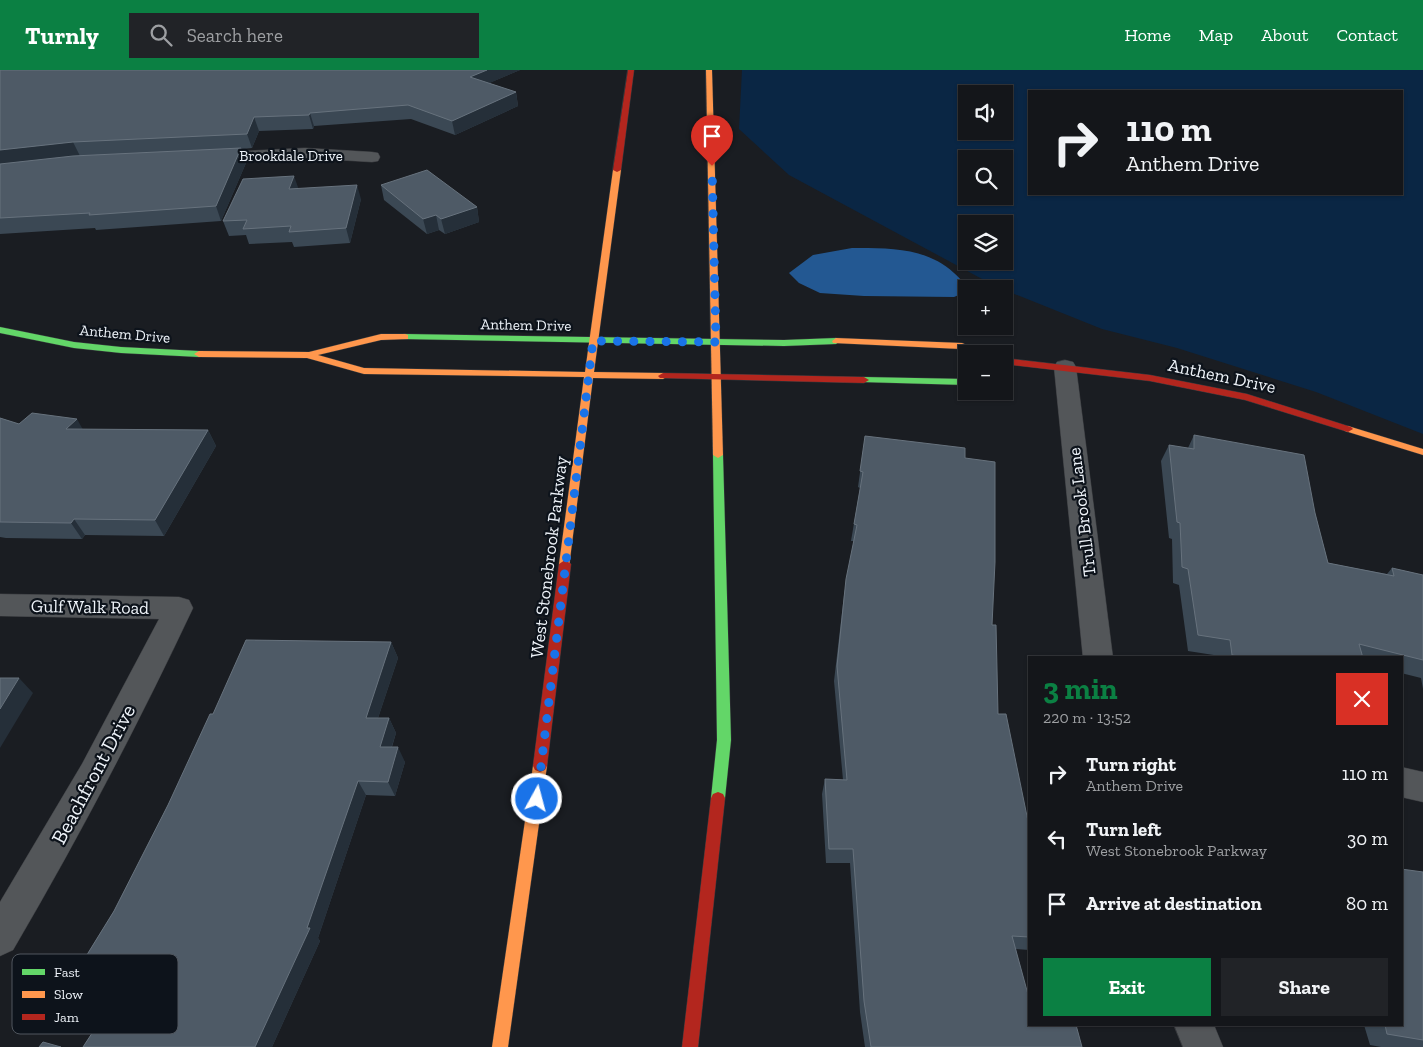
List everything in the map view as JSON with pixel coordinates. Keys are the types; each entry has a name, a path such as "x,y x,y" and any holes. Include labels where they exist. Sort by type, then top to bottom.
{"street":[{"name":"West Stonebrook Parkway","path":"500,1047 534,818 593,341 631,70"},
{"path":"690,1047 724,740 709,70"},
{"name":"Brookdale Drive","path":"188,159 305,154 372,157"},
{"name":"Anthem Drive","path":"0,330 74,344 170,354 309,355 381,337 887,343 958,346"},
{"name":"Anthem Drive","path":"309,355 364,371 958,382"},
{"name":"Anthem Drive","path":"1013,363 1150,378 1247,397 1423,452"},
{"name":"Trull Brook Lane","path":"1065,367 1098,656"},
{"name":"Gulf Walk Road","path":"0,605 179,608"},
{"name":"Beachfront Drive","path":"0,937 53,849 112,743 179,608"},
{"path":"1403,782 1423,787"},
{"path":"1194,1026 1203,1047"}],"shaded area":[{"path":"742,70 1423,70 1423,434 1316,392 1177,348 1102,329 1013,293 1013,280 984,280 965,270 1013,270 1013,215 958,215 958,266 789,175 739,129"}],"water":[{"path":"852,248 893,249 919,254 943,264 960,279 958,280 958,295 954,297 864,296 820,293 799,283 789,273 813,255"}],"building":[{"path":"0,70 487,70 470,77 516,92 452,121 408,105 310,113 309,115 254,117 247,134 73,142 0,150"},
{"path":"241,148 216,206 89,215 90,213 0,218 0,164 73,156"},
{"path":"427,170 477,207 441,219 436,215 423,219 381,185"},
{"path":"294,176 289,189 357,185 346,228 289,232 291,226 243,229 247,220 223,221 243,179"},
{"path":"32,413 77,419 66,429 208,430 155,520 74,519 71,523 0,522 0,418 19,424"},
{"path":"1194,435 1304,455 1315,513 1328,563 1394,576 1392,568 1423,575 1423,660 1359,644 1362,656 1238,656 1232,655 1230,640 1198,635 1188,569 1182,567 1180,523 1177,522 1169,445 1194,449"},
{"path":"865,436 965,448 965,458 995,462 995,562 992,625 996,625 998,714 1006,714 1028,821 1028,937 1012,936 1028,994 1028,1026 1076,1026 1082,1047 871,1047 864,1001 853,849 829,849 825,779 847,780 837,666 846,579 857,525 854,524 863,472 860,471"},
{"path":"246,640 391,642 366,718 389,718 380,747 398,747 388,782 358,781 307,928 310,928 255,1047 83,1047 92,1034 178,1034 178,954 87,954 114,911 168,805 210,714 213,714"},
{"path":"0,678 19,678 0,709"},
{"path":"1403,869 1423,872 1423,1040 1387,1034 1385,1026 1403,1026"},
{"path":"43,1042 61,1047 39,1047"}],"traffic: fast":[{"path":"0,330 74,345 121,350 199,354"},
{"path":"405,337 784,343 836,341"},
{"path":"864,380 958,382"},
{"path":"718,455 724,740 718,798"}],"traffic: slow":[{"path":"709,70 718,455"},
{"path":"565,564 617,170"},
{"path":"199,354 309,355 381,337 405,337"},
{"path":"836,341 958,346"},
{"path":"310,356 364,371 663,376"},
{"path":"1348,429 1423,452"},
{"path":"500,1047 540,766"}],"traffic: jam":[{"path":"617,170 631,70"},
{"path":"1013,362 1150,378 1247,397 1348,429"},
{"path":"663,376 864,380"},
{"path":"540,766 565,564"},
{"path":"690,1047 718,798"}],"route":[{"path":"537,799 593,341 716,342 712,166"}]}
